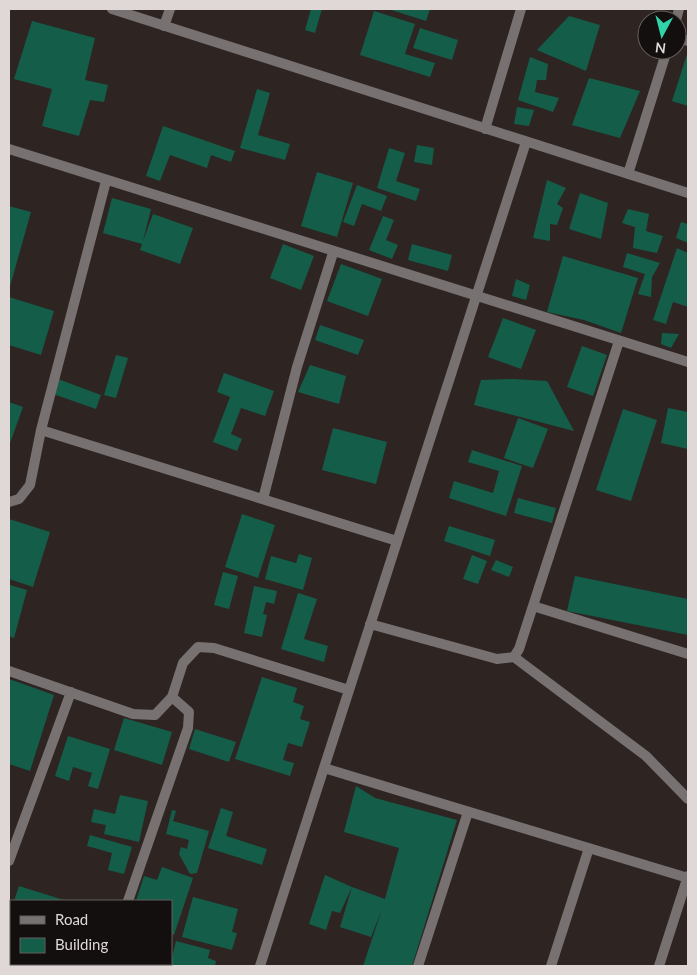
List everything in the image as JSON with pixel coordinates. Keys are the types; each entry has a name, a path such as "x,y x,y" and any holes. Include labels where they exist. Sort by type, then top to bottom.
{"street":[{"path":"112,9 688,193"},
{"path":"164,26 170,9"},
{"path":"485,129 521,9"},
{"path":"628,174 664,60"},
{"path":"260,966 526,142"},
{"path":"9,149 333,253 688,362"},
{"path":"9,502 18,499 30,485 41,430 106,181"},
{"path":"263,499 297,367 333,253"},
{"path":"370,624 497,659 514,656 519,649 619,341"},
{"path":"41,430 397,541"},
{"path":"533,606 688,654"},
{"path":"9,671 133,714 155,714 172,696 183,662 198,647 214,648 349,690"},
{"path":"514,656 646,756 688,799"},
{"path":"9,861 71,692"},
{"path":"128,900 188,728 188,712 172,696"},
{"path":"324,768 688,877 659,966"},
{"path":"418,966 468,812"},
{"path":"551,966 589,848"}],"building":[{"path":"311,9 322,9 315,33 305,30"},
{"path":"388,9 430,9 426,21"},
{"path":"374,11 415,24 405,54 435,63 430,77 360,55"},
{"path":"569,16 600,25 586,71 537,50"},
{"path":"32,21 95,38 85,80 108,85 104,102 90,100 79,136 42,126 52,89 14,79"},
{"path":"420,28 458,40 452,60 413,48"},
{"path":"688,51 688,106 672,101 685,60 687,60"},
{"path":"530,57 548,64 546,80 537,80 535,92 559,98 553,112 518,100"},
{"path":"589,78 640,91 620,138 572,125"},
{"path":"257,89 270,93 258,135 290,144 285,160 240,148"},
{"path":"517,107 534,110 529,126 514,124"},
{"path":"163,126 235,151 231,162 211,155 207,168 170,155 160,181 146,176"},
{"path":"417,145 434,148 432,165 414,162"},
{"path":"389,148 405,153 396,181 420,189 416,201 377,188"},
{"path":"317,172 353,183 337,237 301,226"},
{"path":"547,180 566,188 557,204 563,208 557,225 550,224 550,241 533,238"},
{"path":"357,185 387,196 381,211 362,204 354,226 343,222"},
{"path":"580,193 608,203 601,239 569,229"},
{"path":"112,198 151,209 143,241 153,214 193,228 180,264 140,250 142,244 103,233"},
{"path":"9,206 31,212 9,290"},
{"path":"628,209 649,214 646,231 663,236 657,253 633,248 635,227 622,223"},
{"path":"383,216 394,220 386,240 398,245 392,259 369,250"},
{"path":"681,222 688,224 688,243 676,238"},
{"path":"283,244 314,256 301,290 270,278"},
{"path":"412,244 452,255 448,271 408,260"},
{"path":"677,248 688,253 688,307 673,302 666,324 653,320"},
{"path":"627,253 660,263 652,277 651,297 638,294 645,274 623,267"},
{"path":"563,256 638,278 621,333 584,320 547,312"},
{"path":"341,264 382,279 368,316 327,301"},
{"path":"516,279 530,285 526,300 512,296"},
{"path":"9,297 54,311 41,355 9,345"},
{"path":"503,318 536,330 521,369 488,357"},
{"path":"320,325 364,340 358,355 315,340"},
{"path":"662,333 679,334 671,348 661,344"},
{"path":"582,346 607,355 593,396 567,387"},
{"path":"116,355 128,358 116,398 104,395"},
{"path":"310,365 346,376 339,404 298,392"},
{"path":"224,373 274,391 265,416 241,408 231,434 242,439 237,451 213,442 230,397 217,392"},
{"path":"58,379 101,395 96,409 53,394"},
{"path":"481,380 547,381 574,431 474,405"},
{"path":"9,402 23,407 9,446"},
{"path":"668,408 688,412 688,449 661,443"},
{"path":"623,409 657,420 631,501 596,490"},
{"path":"518,418 548,429 533,468 504,458"},
{"path":"333,428 387,442 376,484 322,470"},
{"path":"472,450 522,466 506,516 449,498 454,481 493,493 499,471 468,462"},
{"path":"518,498 556,508 552,523 514,513"},
{"path":"242,514 275,525 258,578 225,567"},
{"path":"9,519 50,532 33,587 9,579"},
{"path":"449,526 495,540 490,556 444,541"},
{"path":"299,554 312,558 303,590 265,579 271,556 296,563"},
{"path":"472,555 487,561 478,584 463,579"},
{"path":"496,560 513,567 509,577 491,570"},
{"path":"223,572 238,576 229,609 214,605"},
{"path":"575,576 688,599 688,635 567,611"},
{"path":"10,585 27,590 14,638 9,636"},
{"path":"254,586 277,591 274,604 266,602 263,614 267,615 262,637 244,633"},
{"path":"298,593 317,599 304,639 328,646 324,662 281,649"},
{"path":"262,677 297,688 293,702 304,706 300,719 310,722 302,747 288,743 283,760 294,763 290,776 235,759"},
{"path":"9,679 54,695 30,771 9,764"},
{"path":"124,718 172,732 162,765 114,750"},
{"path":"195,729 236,742 229,762 189,749"},
{"path":"68,736 110,749 98,789 88,786 92,773 73,767 69,781 55,776"},
{"path":"356,786 375,798 457,820 412,966 363,966 382,909 371,937 340,927 352,887 385,899 399,848 344,832"},
{"path":"120,795 148,801 139,842 104,834 106,825 91,822 94,809 115,814"},
{"path":"221,808 233,812 226,836 267,849 262,865 208,848"},
{"path":"172,810 176,811 173,821 209,831 197,873 190,874 179,854 181,847 187,849 189,840 166,834"},
{"path":"90,835 132,847 124,874 108,870 112,853 87,846"},
{"path":"162,867 193,878 174,935 172,934 172,900 136,900 144,876 157,880"},
{"path":"325,875 352,887 340,913 332,911 326,930 309,924"},
{"path":"19,886 64,900 14,900"},
{"path":"193,897 238,909 232,932 237,933 232,950 182,937"},
{"path":"176,941 210,950 208,958 216,961 215,966 170,966 172,965"},
{"path":"130,965 162,965 161,966"}]}
